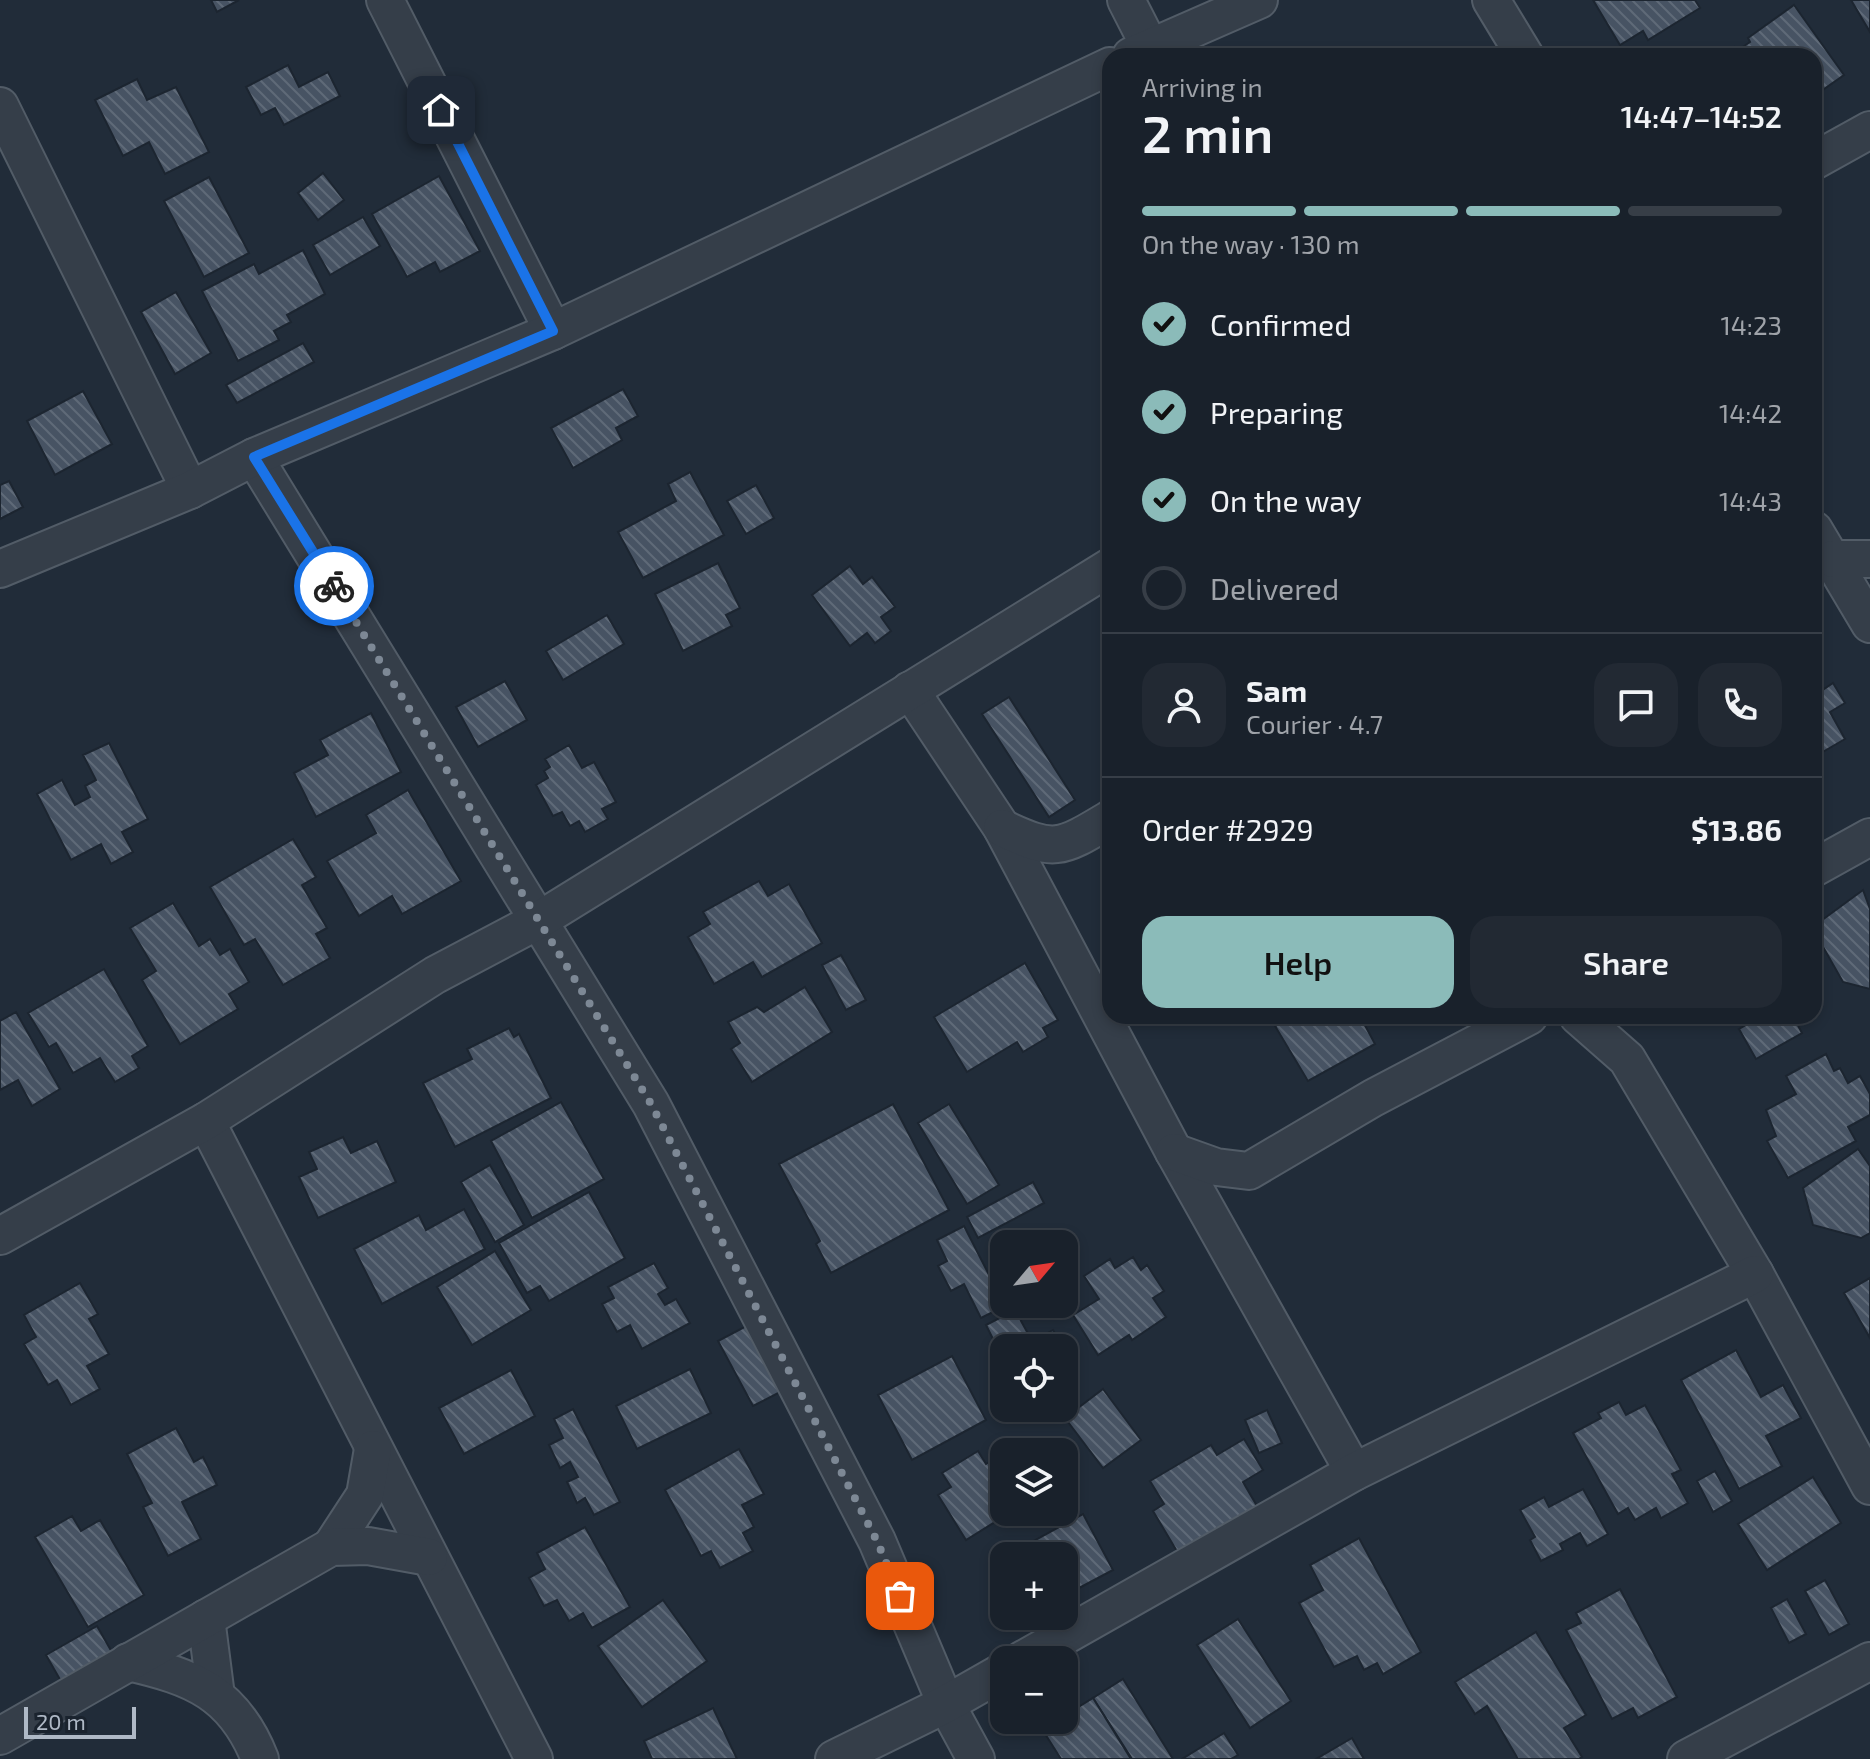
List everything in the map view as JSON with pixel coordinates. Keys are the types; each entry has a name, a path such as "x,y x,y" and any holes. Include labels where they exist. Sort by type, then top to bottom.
{"street":[{"path":"385,0 553,331"},
{"path":"1126,0 1140,48"},
{"path":"1148,48 1259,0"},
{"path":"1491,0 1520,48"},
{"path":"0,569 190,490 254,457 553,331 1102,70"},
{"path":"0,106 190,490"},
{"path":"1822,157 1870,130"},
{"path":"254,457 541,919 666,1132 877,1541 946,1704 976,1759"},
{"path":"1823,544 1870,559"},
{"path":"1823,544 1870,624"},
{"path":"0,1236 206,1121 435,975 541,919 1102,572"},
{"path":"910,690 1002,828 1102,1016"},
{"path":"1002,828 1042,846 1071,843 1102,824"},
{"path":"1822,864 1870,837"},
{"path":"1106,1024 1174,1152 1354,1472"},
{"path":"1174,1152 1216,1167 1249,1171 1373,1098 1514,1024"},
{"path":"1587,1024 1627,1059 1755,1274 1870,1486"},
{"path":"206,1121 534,1759"},
{"path":"1047,1646 1354,1472 1755,1274"},
{"path":"0,1736 331,1547 365,1495 373,1449"},
{"path":"331,1547 368,1546 429,1557"},
{"path":"206,1618 216,1696"},
{"path":"1686,1759 1870,1661"},
{"path":"128,1662 180,1674 216,1696 242,1721 260,1759"},
{"path":"834,1759 990,1679"}],"building":[{"path":"211,0 239,0 217,12"},
{"path":"1593,0 1695,0 1700,8 1648,40 1643,31 1620,45"},
{"path":"1851,0 1870,0 1870,32"},
{"path":"1794,5 1844,75 1822,90 1822,48 1741,48 1750,42 1748,38"},
{"path":"288,65 299,87 328,72 340,96 284,125 275,108 261,115 246,87"},
{"path":"137,79 147,100 176,87 209,152 165,174 149,142 123,156 95,100"},
{"path":"323,173 344,200 318,220 298,193"},
{"path":"439,176 480,251 440,272 435,262 407,277 372,214"},
{"path":"209,177 249,253 204,277 164,201"},
{"path":"363,217 380,246 330,275 313,245"},
{"path":"303,250 325,294 287,315 291,322 274,331 279,340 238,361 202,291 254,264 259,274"},
{"path":"176,292 211,353 175,374 141,312"},
{"path":"303,343 314,362 237,403 226,385"},
{"path":"623,389 638,416 616,428 622,440 573,468 551,428"},
{"path":"83,391 112,444 55,475 27,421"},
{"path":"690,472 724,535 643,578 618,532 676,501 668,484"},
{"path":"9,481 23,507 0,519 0,485"},
{"path":"756,485 774,518 746,534 727,501"},
{"path":"718,563 740,608 726,615 732,626 683,651 655,594"},
{"path":"850,566 863,584 872,577 895,607 881,617 891,631 875,643 867,633 850,646 812,595"},
{"path":"607,615 624,644 563,680 546,651"},
{"path":"505,681 527,720 478,747 456,707"},
{"path":"1833,683 1845,703 1830,712 1845,739 1822,752 1822,686 1824,689"},
{"path":"1009,697 1075,800 1049,817 982,714"},
{"path":"371,713 401,772 316,817 294,773 328,755 320,740"},
{"path":"109,743 148,819 122,832 133,852 111,864 101,844 71,860 37,794 62,780 75,805 90,797 85,786 96,780 83,755"},
{"path":"569,745 582,768 594,762 616,802 602,809 608,819 585,832 579,821 570,826 562,812 553,816 536,785 548,778 544,771 550,767 545,759"},
{"path":"408,790 461,881 402,914 392,896 359,916 327,861 376,833 366,815"},
{"path":"293,839 316,877 302,885 327,928 316,934 330,958 283,985 255,939 244,945 210,887"},
{"path":"759,881 768,896 789,884 822,943 762,977 753,962 714,984 688,937 710,924 703,912"},
{"path":"1863,890 1870,909 1870,989 1843,982 1822,945 1822,920"},
{"path":"173,903 199,946 210,939 220,955 230,949 249,982 229,994 238,1009 180,1044 142,980 156,971 130,928"},
{"path":"841,955 866,1000 846,1010 822,965"},
{"path":"1025,963 1058,1020 1043,1028 1048,1037 1023,1052 1017,1042 967,1072 934,1017"},
{"path":"104,969 148,1046 132,1056 139,1068 115,1082 100,1058 73,1073 56,1043 49,1047 28,1013"},
{"path":"805,987 832,1032 752,1082 731,1049 740,1043 728,1022 757,1007 764,1012"},
{"path":"16,1012 60,1089 32,1106 18,1080 0,1090 0,1021"},
{"path":"1364,1024 1375,1044 1308,1081 1275,1026"},
{"path":"1797,1024 1802,1033 1756,1059 1739,1029 1746,1025"},
{"path":"509,1028 514,1037 519,1034 551,1098 455,1147 423,1083 472,1059 467,1049"},
{"path":"1826,1054 1834,1071 1840,1068 1848,1083 1860,1076 1870,1094 1870,1115 1848,1127 1856,1141 1788,1178 1767,1141 1776,1136 1766,1110 1796,1094 1786,1076"},
{"path":"561,1102 604,1179 532,1218 491,1141"},
{"path":"893,1104 949,1210 831,1273 816,1244 820,1241 779,1164"},
{"path":"949,1104 999,1185 967,1204 918,1123"},
{"path":"343,1137 351,1153 377,1141 396,1182 318,1218 299,1177 317,1169 309,1152"},
{"path":"1858,1149 1870,1166 1870,1233 1861,1238 1813,1225 1803,1188"},
{"path":"490,1165 524,1225 495,1242 461,1182"},
{"path":"1033,1182 1044,1203 978,1238 967,1217"},
{"path":"589,1192 625,1258 549,1301 540,1286 527,1293 499,1243"},
{"path":"464,1209 485,1249 382,1304 354,1249 419,1215 426,1230"},
{"path":"964,1226 990,1277 990,1314 981,1318 964,1284 951,1291 938,1266 947,1261 937,1240"},
{"path":"495,1251 531,1310 472,1345 437,1287"},
{"path":"1133,1257 1141,1270 1147,1265 1164,1291 1153,1298 1166,1317 1132,1340 1129,1335 1098,1355 1075,1318 1078,1318 1078,1312 1099,1299 1084,1276 1110,1259 1115,1268"},
{"path":"654,1263 668,1288 658,1294 665,1305 676,1299 690,1323 642,1349 630,1325 617,1332 602,1304 614,1298 608,1287"},
{"path":"1870,1278 1870,1338 1844,1293"},
{"path":"80,1283 98,1314 89,1319 109,1354 87,1366 100,1389 71,1405 57,1380 48,1385 24,1344 36,1337 24,1315"},
{"path":"1000,1318 1019,1318 1028,1334 990,1334 986,1325"},
{"path":"752,1323 786,1389 753,1406 718,1341"},
{"path":"1736,1350 1761,1397 1783,1385 1801,1418 1766,1436 1782,1466 1739,1489 1681,1380"},
{"path":"952,1356 986,1420 912,1460 878,1395"},
{"path":"690,1369 711,1413 637,1449 616,1406"},
{"path":"511,1370 535,1416 464,1454 439,1408"},
{"path":"1103,1389 1141,1440 1103,1468 1068,1422 1078,1422 1078,1408"},
{"path":"1619,1402 1626,1415 1645,1405 1681,1470 1672,1474 1688,1503 1661,1518 1656,1508 1635,1520 1628,1508 1618,1514 1573,1433 1601,1418 1598,1413"},
{"path":"573,1409 620,1502 594,1515 585,1498 577,1503 567,1482 578,1477 570,1462 560,1468 549,1445 563,1438 554,1419"},
{"path":"1267,1410 1282,1443 1259,1453 1245,1420"},
{"path":"176,1428 194,1462 203,1457 217,1485 182,1502 201,1539 168,1556 143,1507 152,1503 127,1454"},
{"path":"1244,1439 1263,1470 1243,1482 1257,1506 1178,1553 1153,1511 1164,1504 1150,1481 1211,1445 1217,1455"},
{"path":"739,1449 764,1494 742,1505 754,1527 743,1533 753,1551 720,1568 711,1551 701,1556 665,1490"},
{"path":"978,1451 986,1464 990,1462 990,1525 966,1540 938,1495 951,1487 942,1473"},
{"path":"1715,1471 1732,1501 1713,1512 1697,1481"},
{"path":"1813,1477 1841,1523 1767,1570 1738,1524"},
{"path":"1583,1489 1608,1534 1587,1546 1580,1533 1560,1544 1563,1550 1541,1561 1530,1540 1535,1537 1520,1510 1544,1497 1549,1507"},
{"path":"1083,1514 1113,1570 1078,1589 1078,1542 1032,1542 1061,1526 1078,1526 1078,1517"},
{"path":"72,1516 81,1531 100,1520 144,1595 88,1627 35,1537"},
{"path":"585,1527 630,1607 592,1628 583,1613 569,1621 557,1600 544,1606 529,1578 545,1569 537,1553"},
{"path":"1359,1538 1421,1652 1383,1674 1377,1663 1364,1670 1357,1656 1334,1667 1299,1603 1323,1590 1310,1565"},
{"path":"1825,1580 1849,1624 1829,1635 1805,1591"},
{"path":"1620,1589 1677,1697 1638,1718 1633,1708 1612,1719 1566,1630 1581,1623 1576,1613"},
{"path":"1787,1599 1806,1634 1789,1643 1771,1608"},
{"path":"663,1600 707,1661 642,1707 598,1646"},
{"path":"1238,1619 1291,1701 1250,1728 1197,1645"},
{"path":"97,1626 113,1654 62,1683 46,1655"},
{"path":"1536,1632 1586,1715 1564,1728 1582,1757 1579,1759 1518,1759 1487,1706 1475,1714 1455,1682"},
{"path":"1123,1679 1173,1759 1132,1759 1093,1698"},
{"path":"1093,1698 1131,1759 1061,1759 1045,1734 1078,1734 1078,1707"},
{"path":"713,1708 737,1759 652,1759 644,1741"},
{"path":"1224,1733 1238,1755 1231,1759 1182,1759"},
{"path":"1352,1738 1364,1759 1316,1759"}],"way so far":[{"path":"334,586 541,919 651,1104 877,1541 900,1596"}],"route":[{"path":"334,586 254,457 553,331 441,110"}]}
